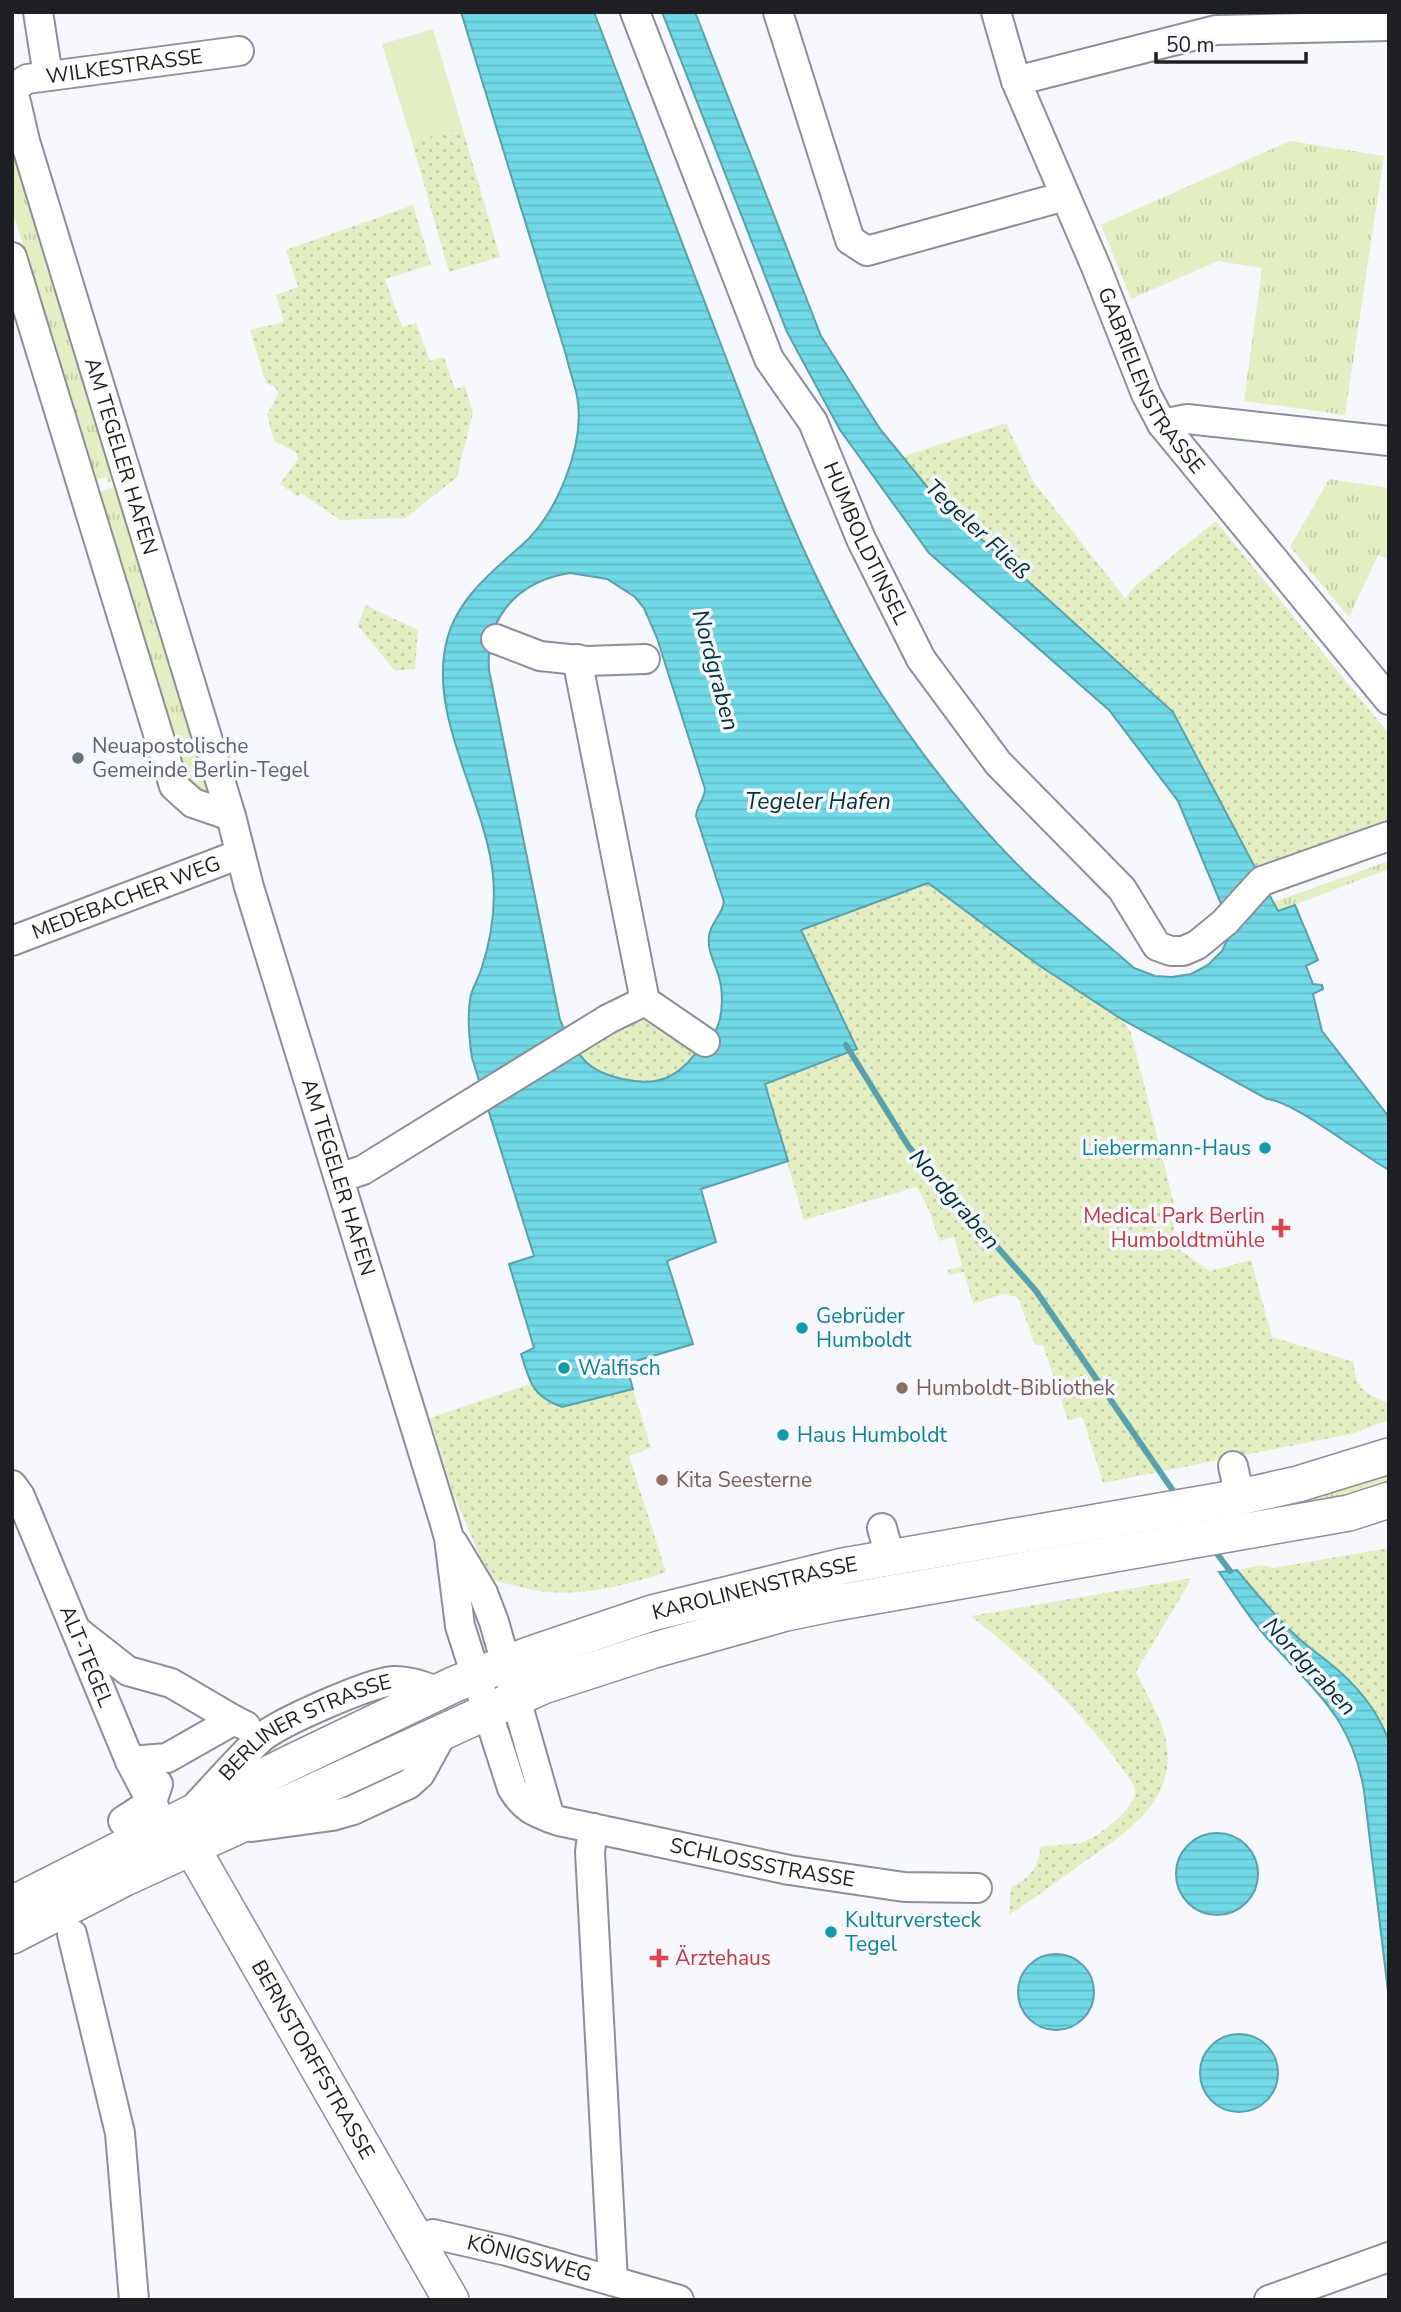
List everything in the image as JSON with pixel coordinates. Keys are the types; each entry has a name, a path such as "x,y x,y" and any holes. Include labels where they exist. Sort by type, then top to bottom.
{"main road":[{"name":"KAROLINENSTRASSE","path":"507,1662 652,1612 843,1566 886,1543 1008,1537 1160,1511 1227,1489 1298,1483 1389,1456"},
{"name":"KAROLINENSTRASSE","path":"502,1705 550,1683 786,1613 1349,1513 1389,1500"},
{"path":"1349,1513 1389,1514"},
{"name":"BERLINER STRASSE","path":"12,1904 174,1822 475,1675 507,1662"},
{"name":"BERLINER STRASSE","path":"174,1822 227,1830 502,1705"},
{"name":"BERLINER STRASSE","path":"12,1936 102,1888 174,1822"},
{"name":"BERNSTORFFSTRASSE","path":"174,1822 451,2300"}],"street":[{"path":"38,12 48,76"},
{"name":"HUMBOLDTINSEL","path":"635,12 769,359 813,422 862,539 921,659 998,763 1122,889 1157,946 1171,951 1183,951 1197,945 1225,922 1262,881 1389,836"},
{"path":"778,12 850,240 867,251 1059,197"},
{"name":"GABRIELENSTRASSE","path":"996,12 1016,81 1059,197 1146,394 1162,424 1389,700"},
{"path":"1016,81 1214,21 1389,26"},
{"name":"WILKESTRASSE","path":"12,89 27,79 239,51"},
{"name":"AM TEGELER HAFEN","path":"12,97 16,102 25,141 126,478 449,1538 459,1625 475,1675 502,1705"},
{"path":"12,257 174,786 193,803 231,816"},
{"path":"1162,424 1187,419 1389,441"},
{"path":"496,639 540,656 645,659"},
{"path":"577,659 645,1001 705,1042"},
{"name":"MEDEBACHER WEG","path":"12,941 240,854"},
{"path":"339,1178 363,1170 608,1018 645,1001"},
{"name":"ALT-TEGEL","path":"12,1485 20,1496 130,1761 174,1822"},
{"path":"1008,1537 1013,1571"},
{"name":"AM TEGELER HAFEN","path":"449,1538 483,1593 507,1662"},
{"path":"76,1630 128,1671 171,1683 240,1723 167,1758 130,1761"},
{"name":"SCHLOSSSTRASSE","path":"507,1662 502,1705 513,1788 518,1798 531,1811 593,1828 789,1870 904,1886 977,1888"},
{"path":"123,1821 174,1822 167,1758"},
{"path":"593,1828 590,1852 613,2281"},
{"path":"72,1934 120,2133 134,2300"},
{"name":"KÖNIGSWEG","path":"418,2241 433,2234 507,2251 679,2300"},
{"path":"1269,2300 1389,2257"}],"green space":[{"path":"433,29 462,127 412,142 382,44"},
{"path":"462,127 500,257 449,272 412,142"},
{"path":"1290,141 1384,156 1345,415 1244,401 1262,268 1218,261 1131,299 1101,225"},
{"path":"12,147 109,468 117,472 112,481 108,482 106,477 89,482 92,471 12,209"},
{"path":"413,205 431,265 385,279 402,327 416,323 430,361 444,357 455,389 465,386 473,412 457,477 406,518 340,520 301,493 298,497 280,484 298,459 296,452 274,441 267,415 278,394 276,388 266,383 250,330 284,322 276,295 298,287 286,250"},
{"path":"1006,423 1033,481 1125,598 1136,585 1216,521 1389,734 1389,826 1257,873 1173,712 977,537 937,499 901,457"},
{"path":"1329,479 1389,488 1389,560 1378,555 1349,617 1290,547"},
{"path":"121,485 117,495 202,771 210,776 212,796 190,790 92,494"},
{"path":"365,605 418,630 415,669 395,671 358,626"},
{"path":"1389,861 1389,869 1278,911 1274,902"},
{"path":"929,883 1040,966 1123,1020 1131,1033 1176,1211 1172,1244 1210,1271 1251,1260 1272,1337 1354,1362 1356,1378 1363,1389 1389,1403 1389,1420 1351,1434 1103,1483 1082,1416 1068,1421 1043,1345 1035,1345 1018,1297 1002,1294 973,1304 964,1272 949,1275 948,1270 962,1266 954,1237 939,1241 930,1212 917,1187 804,1220 764,1084 856,1049 801,930"},
{"path":"650,1012 702,1046 685,1065 664,1079 645,1082 615,1077 589,1064 574,1048"},
{"path":"530,1384 545,1400 562,1407 633,1389 651,1448 629,1456 666,1572 619,1586 571,1593 538,1591 490,1580 453,1493 430,1418"},
{"path":"1389,1472 1389,1488 1287,1510 1216,1516"},
{"path":"1389,1548 1389,1741 1378,1718 1355,1687 1286,1626 1237,1570 1262,1565 1273,1568"},
{"path":"1192,1578 1136,1672 1158,1717 1167,1746 1163,1784 1155,1800 1144,1815 1115,1840 1009,1915 1011,1887 1032,1871 1038,1860 1040,1847 1078,1843 1089,1839 1123,1813 1134,1798 1135,1791 1119,1764 1068,1703 971,1616"}],"water":[{"name":"Tegeler Hafen","path":"461,12 594,12 761,449 816,577 884,698 952,791 989,835 1029,876 1134,968 1155,976 1191,974 1208,965 1222,951 1230,934 1224,911 1178,801 1109,710 929,553 840,430 787,332 662,12 695,12 821,336 880,429 937,499 1173,712 1278,911 1295,905 1318,960 1306,966 1313,984 1322,985 1323,989 1313,994 1322,1031 1389,1117 1389,1170 1293,1109 1267,1099 1123,1020 1040,966 928,883 801,930 857,1049 765,1084 788,1161 701,1189 716,1242 667,1261 693,1344 626,1364 633,1389 562,1407 538,1393 530,1381 521,1354 534,1348 509,1264 534,1256 472,1058 469,1036 471,996 485,959 492,924 493,876 480,819 452,731 445,702 443,673 446,644 457,614 486,577 535,532 547,515 566,477 573,456 579,415 566,355","holes":["570,573 607,579 635,597 644,608 657,638 705,789 696,816 724,902 710,932 709,941 721,989 722,1008 717,1028 680,1070 666,1078 646,1082 612,1076 592,1067 577,1052 560,1020 489,670 489,651 499,618 521,593 552,577"]},
{"path":"1237,1570 1286,1626 1355,1687 1378,1718 1389,1741 1389,2000 1364,1791 1358,1765 1350,1743 1329,1707 1260,1630 1219,1572"},
{"path":"1217,1833 1233,1836 1246,1845 1255,1858 1258,1874 1255,1890 1246,1903 1233,1912 1217,1915 1201,1912 1188,1903 1179,1890 1176,1874 1179,1858 1188,1845 1201,1836"},
{"path":"1049,1954 1063,1954 1077,1960 1088,1971 1094,1992 1091,2007 1083,2019 1063,2030 1049,2030 1035,2024 1024,2013 1018,1999 1018,1985 1024,1971 1035,1960"},
{"path":"1239,2034 1254,2037 1271,2051 1278,2073 1275,2088 1261,2105 1239,2112 1224,2109 1207,2095 1200,2073 1203,2058 1217,2041"}],"waterway":[{"name":"Nordgraben","path":"846,1045 909,1147 1036,1291 1176,1495"},
{"name":"Nordgraben","path":"1212,1547 1230,1571"}],"place":[{"name":"Neuapostolische Gemeinde Berlin-Tegel","path":"78,758"},
{"name":"Liebermann-Haus","path":"1265,1148"},
{"name":"Medical Park Berlin Humboldtmühle","path":"1281,1228"},
{"name":"Gebrüder Humboldt","path":"802,1328"},
{"name":"Walfisch","path":"564,1368"},
{"name":"Humboldt-Bibliothek","path":"902,1388"},
{"name":"Haus Humboldt","path":"783,1435"},
{"name":"Kita Seesterne","path":"662,1480"},
{"name":"Kulturversteck Tegel","path":"831,1932"},
{"name":"Ärztehaus","path":"659,1958"}],"water label":[{"name":"Tegeler Fließ","path":"978,529"}]}
